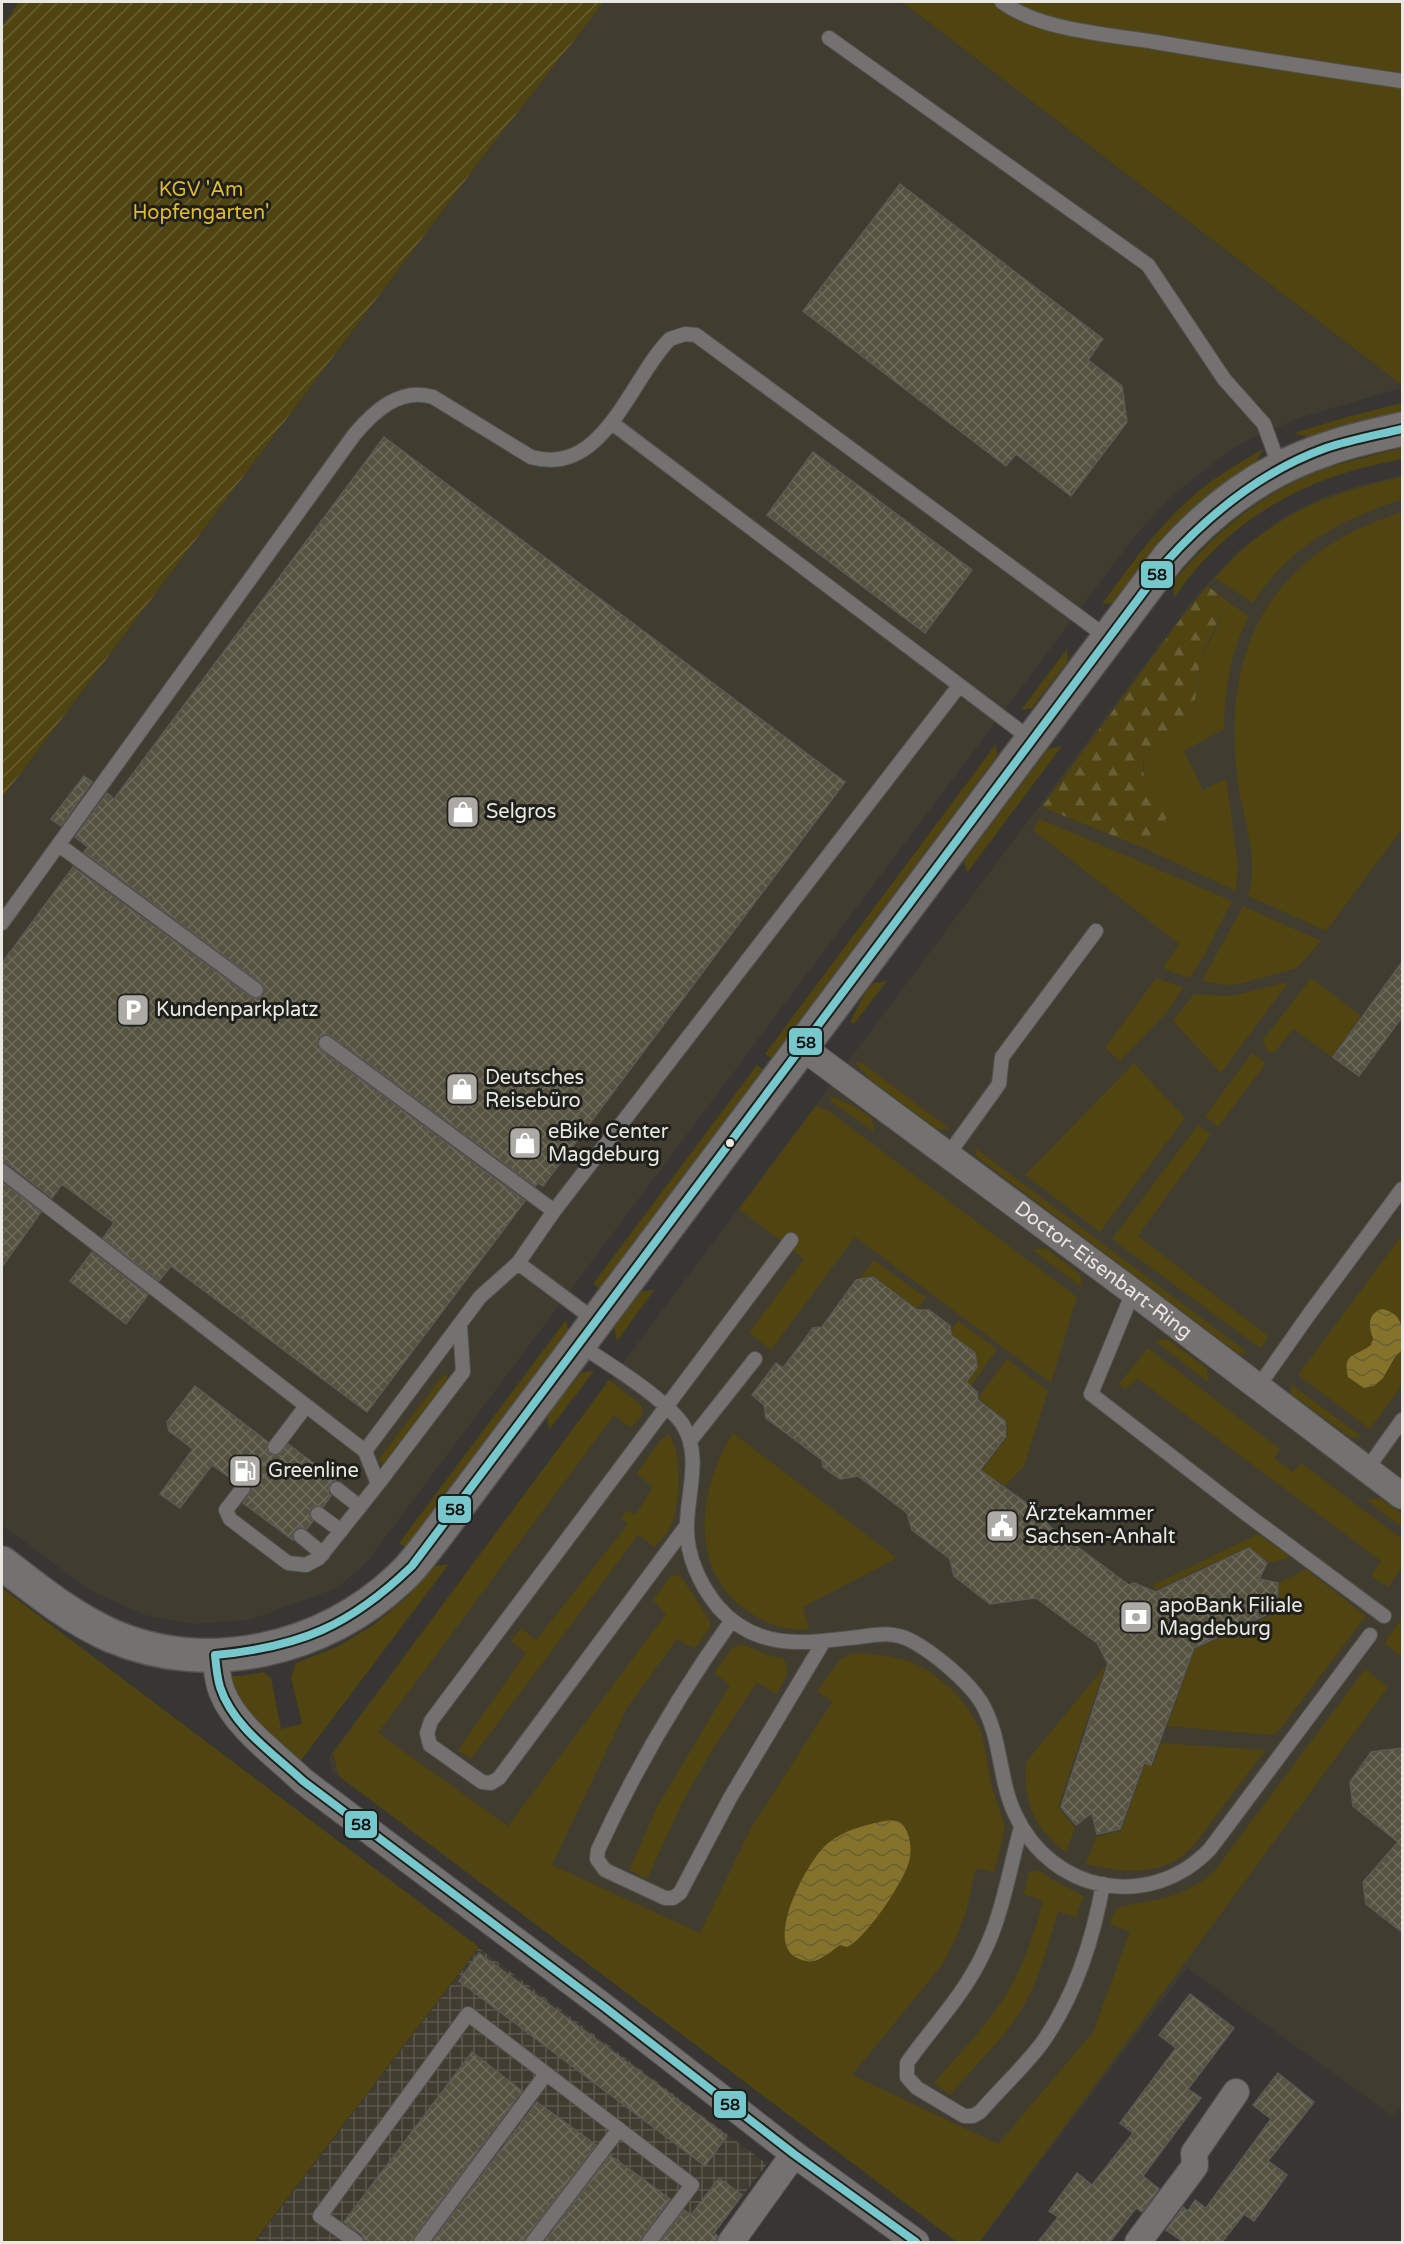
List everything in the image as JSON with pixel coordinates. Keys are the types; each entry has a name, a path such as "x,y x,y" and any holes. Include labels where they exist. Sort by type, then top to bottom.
{"street":[{"path":"2,1563 72,1615 114,1637 166,1652 215,1655 267,1650 304,1639 348,1618 386,1591 412,1566 1169,557 1194,530 1238,494 1280,468 1335,446 1402,429"},
{"name":"Doctor-Eisenbart-Ring","path":"802,1047 1133,1292 1402,1496"},
{"path":"215,1655 218,1679 230,1708 266,1747 303,1781 603,2006 794,2154 916,2242"},
{"path":"1138,2242 1195,2166 1194,2153 1236,2092"},
{"path":"731,2242 794,2154"}],"lane":[{"path":"1002,2 1026,15 1070,27 1315,69 1402,81"},
{"path":"829,38 1148,265 1224,379 1264,424 1280,468"},
{"path":"2,922 354,435 376,411 389,402 402,398 416,395 443,401 531,458 543,460 562,458 584,449 597,440 612,423 666,343 678,335 696,335 1108,639"},
{"path":"612,423 1032,740"},
{"path":"365,1451 480,1297 518,1263 554,1211 959,686"},
{"path":"59,845 256,990"},
{"path":"948,1155 999,1084 1002,1058 1096,931"},
{"path":"327,1043 554,1211"},
{"path":"2,1171 365,1451 378,1484"},
{"path":"1258,1387 1310,1312 1402,1189"},
{"path":"687,1525 499,1778 491,1783 482,1782 429,1744 427,1733 431,1721 791,1240"},
{"path":"518,1263 587,1333 609,1364 665,1407 683,1425 690,1441 693,1460 687,1525 690,1554 711,1598 732,1620 764,1638 795,1643 824,1641 861,1630 889,1633 912,1641 936,1657 972,1690 981,1702 994,1730 1008,1795 1021,1827 1038,1849 1058,1867 1072,1875 1121,1888 1151,1885 1179,1874 1203,1856 1370,1635"},
{"path":"1133,1292 1091,1394 1384,1617"},
{"path":"244,1492 226,1510 228,1516 284,1561 306,1565 315,1561 378,1484 462,1371 460,1324"},
{"path":"690,1441 755,1359"},
{"path":"279,1446 306,1406"},
{"path":"1367,1469 1402,1420"},
{"path":"337,1489 360,1507"},
{"path":"318,1514 341,1531"},
{"path":"301,1536 323,1554"},
{"path":"732,1620 658,1731 624,1792 598,1850 597,1859 604,1870 665,1898 674,1898 680,1893 729,1798 824,1641"},
{"path":"1021,1827 985,1952 966,1985 907,2063 907,2077 917,2088 964,2116 970,2117 980,2112 1041,2043 1067,2001 1082,1966 1099,1906 1102,1884"},
{"path":"356,2242 320,2216 468,2014 692,2185 649,2242"},
{"path":"422,2242 546,2074"},
{"path":"534,2242 619,2129"}],"shaded area":[{"path":"604,2 902,2 1402,385 1402,388 1299,418 1250,439 1228,452 1170,498 1140,530 367,1562 337,1588 250,1620 193,1624 145,1615 89,1590 2,1525 2,798 488,150"},
{"path":"1402,475 1402,2106 1394,2117 1187,1968 980,2242 969,2242 339,1777 332,1771 330,1755 1196,596 1240,549 1284,517 1323,497"},
{"path":"479,1948 767,2164 708,2242 264,2242 258,2238"}],"green space":[{"name":"KGV 'Am Hopfengarten'","path":"19,2 604,2 488,150 2,798 2,27"},
{"path":"902,2 1402,2 1402,385"},
{"path":"1402,403 1402,411 1342,425 1307,437 1294,433 1347,417"},
{"path":"1402,448 1402,459 1359,469 1319,482 1271,506 1227,538 1208,556 1174,598 1173,582 1190,562 1227,526 1269,496 1315,473"},
{"path":"1263,449 1256,462 1209,493 1171,528 1112,603 1102,604 1145,547 1181,507 1210,482"},
{"path":"1402,477 1402,499 1337,526 1300,550 1267,583 1253,603 1215,578 1256,538 1300,511 1348,491"},
{"path":"1402,512 1402,829 1326,931 1248,896 1252,868 1238,783 1234,735 1237,690 1247,649 1264,613 1287,580 1318,553 1356,530"},
{"path":"1208,586 1228,602 1202,657 1191,715 1177,736 1148,751 1144,759 1145,778 1166,805 1167,813 1160,830 1144,848 1042,807 1182,617"},
{"path":"1228,602 1249,616 1233,657 1224,729 1184,751 1203,790 1226,779 1238,864 1236,891 1144,848 1164,823 1154,789 1146,783 1144,778 1144,756 1151,749 1175,737 1193,713 1200,662"},
{"path":"1067,649 1068,661 1032,708 1021,710"},
{"path":"996,744 997,756 771,1058 765,1054"},
{"path":"1062,746 967,873 964,861 1048,749"},
{"path":"1040,819 1232,901 1206,952 1189,978 1163,968 1179,944 1033,830"},
{"path":"1243,906 1321,941 1297,968 1239,984 1226,985 1202,981"},
{"path":"1156,978 1183,987 1169,1010 1120,1061 1105,1048"},
{"path":"1311,978 1361,1016 1332,1057 1293,1029 1275,1052 1270,1053 1263,1040"},
{"path":"887,981 854,1024 850,1022 865,993 873,983"},
{"path":"1286,982 1287,984 1221,1073 1173,1021 1194,994 1232,996"},
{"path":"1252,1053 1266,1063 1218,1127 1205,1116"},
{"path":"858,1061 950,1129 937,1129 872,1081 856,1063"},
{"path":"1134,1063 1185,1118 1100,1232 1025,1175"},
{"path":"757,1065 763,1069 599,1288 593,1284"},
{"path":"831,1096 872,1118 874,1132 831,1101"},
{"path":"816,1106 826,1109 1077,1297 1051,1383 855,1237 771,1350 749,1333 804,1259 739,1209"},
{"path":"1198,1125 1211,1135 1138,1236 1269,1337 1260,1348 1112,1239"},
{"path":"974,1147 1248,1353 1239,1354 977,1157"},
{"path":"1402,1235 1402,1385 1370,1429 1298,1375"},
{"path":"1045,1248 1080,1274 1083,1288 1032,1250"},
{"path":"874,1260 926,1298 917,1309 873,1276 859,1279"},
{"path":"655,1289 617,1341 614,1328 641,1292"},
{"path":"566,1320 568,1329 566,1332 405,1547 399,1543"},
{"path":"958,1321 997,1349 971,1386 966,1382 978,1367 975,1353 951,1335 951,1330"},
{"path":"1167,1339 1206,1368 1209,1383 1155,1341"},
{"path":"1148,1348 1280,1449 1274,1458 1293,1472 1301,1463 1402,1539 1402,1567 1388,1587 1371,1576 1381,1561 1138,1379 1125,1389 1119,1384"},
{"path":"1007,1359 1048,1391 1024,1466 1005,1486 997,1480 991,1481 980,1473 1008,1435 1006,1420 979,1399 979,1396"},
{"path":"594,1371 549,1430 547,1415 582,1372"},
{"path":"444,1374 447,1380 385,1462 379,1462 379,1459"},
{"path":"609,1380 641,1405 643,1413 631,1428 614,1415 378,1733 508,1826 666,1614 653,1600 671,1576 680,1575 710,1621 710,1628 694,1649 677,1639 627,1708 552,1865 700,1933 752,1826 832,1702 817,1691 840,1660 850,1654 860,1653 889,1656 910,1661 930,1672 952,1689 968,1708 982,1733 991,1784 1005,1828 994,1873 976,1868 966,1912 955,1941 942,1965 852,2075 998,2144 1093,2032 1130,1932 1110,1924 1115,1911 1119,1907 1182,1892 1206,1879 1216,1869 1365,1669 1388,1687 979,2242 957,2242 339,1776 333,1753"},
{"path":"1291,1384 1362,1437 1350,1437 1291,1394"},
{"path":"733,1433 897,1558 803,1607 809,1629 772,1625 752,1614 731,1597 717,1576 708,1554 705,1530 706,1505 721,1455"},
{"path":"668,1434 673,1442 678,1466 678,1494 670,1528 655,1547 638,1535 471,1759 458,1750 526,1653 511,1641 521,1628 536,1640 628,1524 621,1518 628,1510 635,1515 653,1488 637,1473 660,1441"},
{"path":"1380,1498 1402,1514 1402,1527 1366,1500"},
{"path":"1258,1534 1291,1557 1270,1563 1248,1547 1156,1590 1153,1585"},
{"path":"449,1564 299,1763 211,1682 220,1676 241,1676 264,1672 271,1678 281,1729 302,1724 291,1677 296,1663 335,1648 372,1626 406,1598 435,1566"},
{"path":"1306,1569 1366,1616 1277,1733 1273,1735 1167,1726 1195,1649 1278,1612 1279,1583"},
{"path":"2,1588 479,1947 254,2242 2,2242"},
{"path":"1402,1618 1402,1657 1384,1643"},
{"path":"742,1644 769,1656 783,1658 787,1668 786,1677 776,1694 757,1682 716,1744 684,1799 647,1879 629,1870 657,1807 730,1685 714,1673 732,1648"},
{"path":"1106,1665 1058,1807 1075,1828 1066,1852 1046,1834 1033,1813 1026,1789 1026,1762"},
{"path":"1161,1743 1266,1750 1197,1841 1179,1858 1154,1868 1127,1871 1086,1864 1096,1837 1121,1831 1145,1764 1152,1766"},
{"path":"1037,1870 1084,1896 1076,1917 1058,1912 1041,1968 1020,2013 950,2095 934,2083 995,2011 1012,1984 1026,1954 1043,1901 1024,1894 1029,1872"}],"water":[{"path":"1382,1309 1395,1315 1401,1324 1402,1350 1395,1357 1383,1378 1374,1386 1364,1388 1348,1377 1347,1363 1352,1356 1371,1345 1373,1338 1370,1320 1377,1311"},
{"path":"891,1820 900,1822 906,1829 911,1852 902,1879 884,1907 864,1933 847,1947 840,1945 814,1961 800,1960 795,1957 787,1948 785,1934 787,1918 801,1882 819,1853 827,1844 849,1831"}],"building":[{"path":"900,184 1103,339 1088,360 1122,386 1127,422 1071,496 1016,454 1006,466 803,311"},
{"name":"Selgros","path":"384,437 845,782 543,1186 538,1183 535,1186 331,1036 326,1034 319,1037 317,1043 321,1050 525,1201 367,1412 171,1266 159,1281 103,1238 114,1223 62,1184 52,1198 8,1164 2,1162 2,963 73,867 251,997 259,998 264,995 264,987 261,983 84,852 88,847 75,837 107,793 114,799"},
{"path":"813,452 972,570 925,633 767,515"},
{"path":"84,776 92,782 61,826 51,819"},
{"path":"1402,962 1402,1017 1359,1076 1333,1057"},
{"path":"2,1182 41,1212 2,1267"},
{"path":"92,1252 148,1295 126,1324 70,1281"},
{"path":"873,1277 917,1310 929,1310 950,1326 951,1335 975,1353 977,1367 966,1382 977,1392 978,1400 1005,1421 1006,1436 980,1470 1047,1518 1048,1525 1129,1585 1134,1583 1156,1592 1249,1548 1267,1563 1259,1579 1278,1583 1277,1610 1194,1648 1151,1765 1144,1763 1120,1829 1097,1834 1092,1813 1076,1825 1061,1807 1108,1664 1097,1643 1036,1598 990,1604 954,1576 950,1559 912,1530 907,1513 858,1476 840,1479 823,1467 822,1460 766,1418 764,1405 752,1395 776,1363 783,1368 813,1328 822,1327 856,1280"},
{"path":"195,1386 268,1442 267,1450 270,1454 279,1455 288,1444 336,1480 330,1484 328,1492 331,1496 323,1507 315,1506 310,1509 310,1517 313,1521 307,1529 298,1527 294,1531 293,1540 243,1503 252,1490 249,1481 244,1479 236,1482 212,1465 180,1508 160,1494 193,1449 169,1431 167,1422"},
{"path":"1402,1748 1402,1932 1366,1904 1363,1882 1398,1842 1353,1806 1350,1782 1371,1752"},
{"path":"479,1953 727,2136 705,2166 459,1981"},
{"path":"1190,1994 1234,2028 1188,2089 1201,2098 1143,2176 1159,2189 1142,2212 1136,2208 1110,2242 1038,2242 1058,2217 1049,2211 1077,2173 1092,2185 1133,2133 1120,2123 1176,2048 1159,2035"},
{"path":"472,2052 522,2091 412,2242 365,2242 362,2235 344,2222"},
{"path":"1278,2073 1314,2102 1268,2161 1287,2175 1254,2221 1244,2214 1222,2242 1184,2242 1166,2230 1183,2207 1188,2211 1195,2200 1206,2208 1271,2119 1253,2105"},
{"path":"537,2102 596,2145 524,2242 432,2242"},
{"path":"610,2155 670,2199 640,2242 544,2242"},
{"path":"719,2178 742,2195 714,2233 718,2236 716,2242 660,2242 684,2210 691,2215"}],"transit line":[{"name":"58","path":"215,1655 273,1646 322,1630 367,1604 412,1566 1166,562 1220,510 1280,468 1326,448 1402,429"},
{"name":"58","path":"215,1655 220,1687 234,1715 255,1739 303,1781 603,2006 794,2154 916,2242"}],"place":[{"name":"Selgros","path":"463,812"},
{"name":"Kundenparkplatz","path":"133,1010"},
{"name":"Deutsches Reisebüro","path":"462,1089"},
{"name":"eBike Center Magdeburg","path":"525,1143"},
{"name":"Greenline","path":"245,1471"},
{"name":"Ärztekammer Sachsen-Anhalt","path":"1002,1526"},
{"name":"apoBank Filiale Magdeburg","path":"1136,1617"}]}
